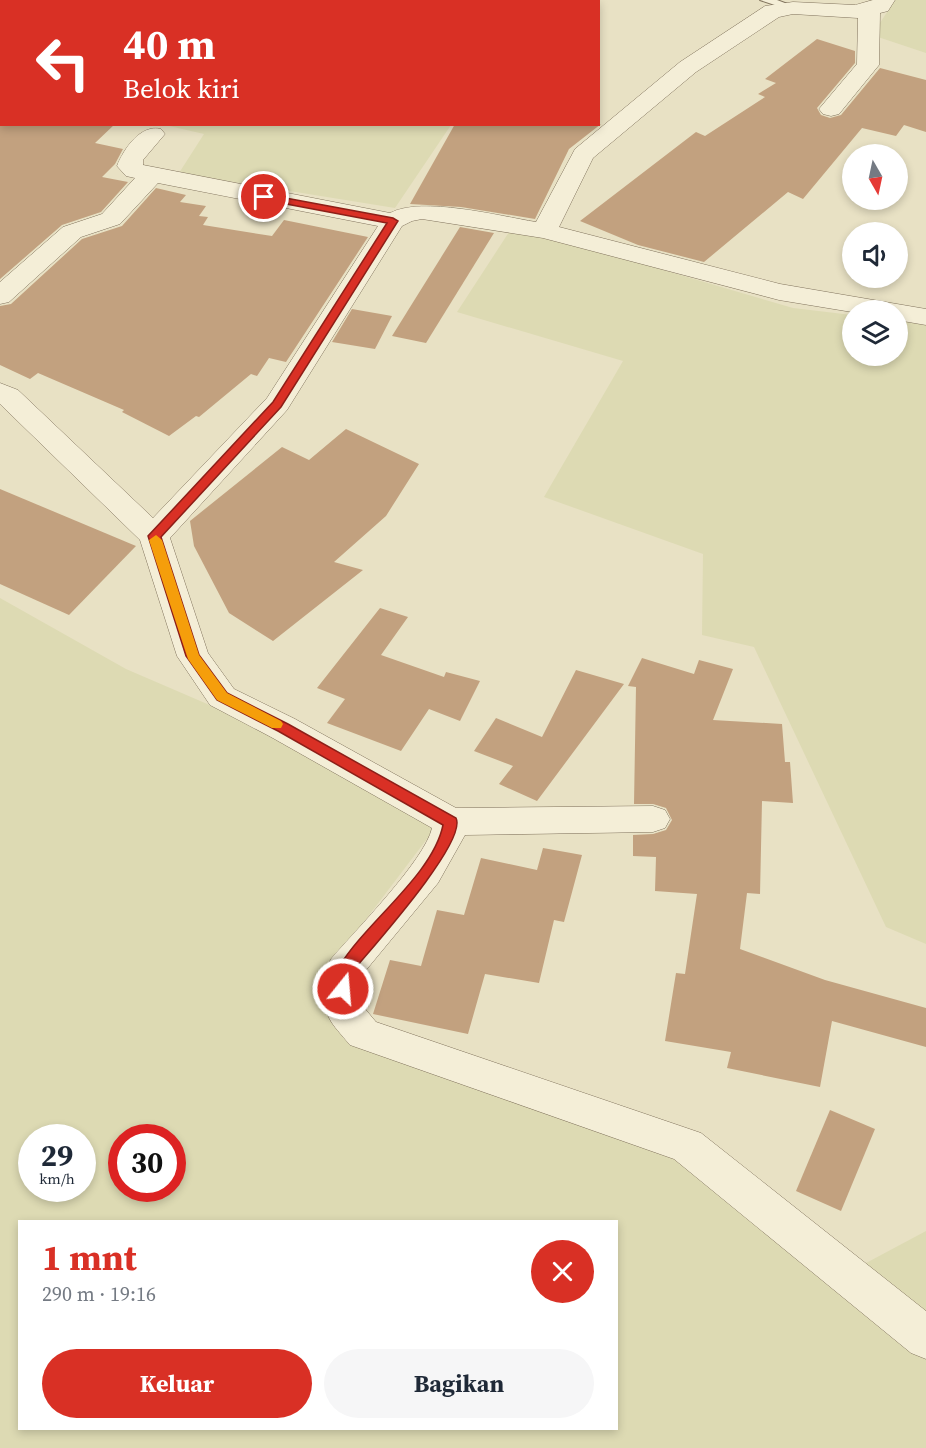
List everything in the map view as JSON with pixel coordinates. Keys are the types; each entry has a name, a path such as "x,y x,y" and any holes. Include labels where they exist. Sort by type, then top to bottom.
{"street":[{"path":"544,231 584,154 688,66 773,11 793,8 855,12 877,5 868,65 831,109"},
{"path":"153,134 132,158 129,166 135,171 393,221"},
{"path":"0,296 72,232 111,219 152,175"},
{"path":"154,536 277,404 393,221 406,214 422,212 544,231 779,292 842,302"},
{"path":"908,314 926,317"},
{"path":"0,392 8,396 154,536 193,656 222,697 283,728 451,822 653,819"},
{"path":"451,822 447,839 425,873 344,970 342,1008 363,1034 687,1146 926,1338"}],"lane":[{"path":"765,0 793,8"}],"shaded area":[{"path":"895,0 926,0 926,53 872,35"},
{"path":"169,126 450,126 395,208 179,173 204,134"},
{"path":"513,226 793,308 842,314 842,366 908,366 908,322 926,324 926,944 886,927 754,647 702,635 703,554 544,497 623,361 457,312"},
{"path":"0,598 126,669 419,795 433,831 313,989 370,1048 717,1159 838,1278 926,1231 926,1448 0,1448"}],"building":[{"path":"817,39 855,51 855,63 817,108 821,115 830,118 841,115 880,68 926,80 926,132 904,125 896,136 862,128 849,144 842,144 842,152 803,199 788,192 704,262 638,245 580,221 696,132 705,136 765,97 758,94 776,83 765,79"},
{"path":"0,126 113,126 95,143 123,149 115,164 102,177 128,182 101,212 62,225 0,279"},
{"path":"454,126 598,126 569,149 535,219 461,207 410,204"},
{"path":"156,188 186,195 180,202 206,206 199,216 208,217 203,225 272,236 284,220 368,237 286,362 269,358 257,376 251,374 199,417 196,416 169,436 122,412 124,410 38,373 30,379 0,365 0,306 11,304 82,239 122,226"},
{"path":"460,227 494,233 426,343 392,336"},
{"path":"352,309 392,316 375,349 332,342"},
{"path":"346,429 419,464 386,516 334,562 363,570 273,641 229,613 194,546 190,521 282,447 309,460"},
{"path":"0,489 136,546 69,615 0,584"},
{"path":"380,608 408,617 381,655 444,677 446,672 480,681 460,721 429,709 401,751 327,723 345,699 317,688"},
{"path":"642,658 694,674 699,660 733,669 713,720 782,724 785,762 790,762 793,803 762,801 760,894 747,893 740,949 825,980 926,1008 926,1047 832,1021 820,1087 727,1068 731,1052 665,1041 676,973 685,974 697,894 655,891 656,857 633,856 633,835 653,834 666,830 672,820 666,808 653,804 634,804 636,687 628,686"},
{"path":"576,670 624,684 537,801 499,784 513,766 474,751 496,718 542,737"},
{"path":"543,848 582,855 564,922 554,920 539,983 485,974 468,1034 373,1014 390,960 421,966 437,910 464,915 481,858 537,870"},
{"path":"830,1110 875,1129 841,1211 796,1191"}],"slow traffic":[{"path":"156,540 193,656 222,697 277,724"}],"route":[{"path":"264,197 393,221 277,404 154,536 193,656 222,697 283,728 451,822 447,839 425,873 344,970 343,989"}]}
